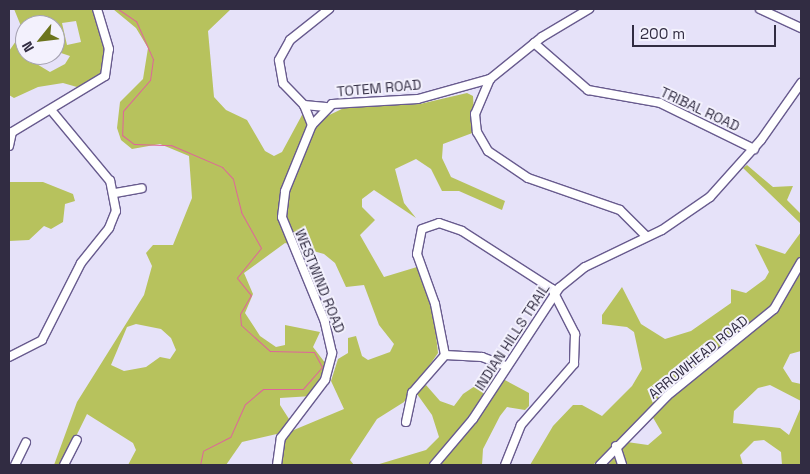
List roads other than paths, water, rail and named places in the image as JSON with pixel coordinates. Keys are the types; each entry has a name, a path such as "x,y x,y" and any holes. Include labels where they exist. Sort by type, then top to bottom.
{"street":[{"path":"9,146 11,133 100,82 107,70 107,38 97,9"},
{"path":"312,124 304,104 283,83 279,60 290,40 329,9"},
{"name":"TOTEM ROAD","path":"304,104 326,107 418,99 468,87 490,79 534,43 589,9"},
{"path":"760,9 801,28"},
{"name":"TRIBAL ROAD","path":"534,43 582,87 660,103 754,148"},
{"path":"490,79 478,100 477,132 496,159 528,178 614,206 646,236"},
{"name":"INDIAN HILLS TRAIL","path":"434,465 473,419 555,293 584,267 697,208 754,148 801,83"},
{"path":"468,87 478,100"},
{"name":"TOTEM ROAD","path":"312,124 326,107"},
{"path":"10,355 35,346 45,335 81,263 112,223 115,193 108,177 52,110"},
{"name":"WESTWIND ROAD","path":"277,465 281,438 321,387 331,361 328,329 282,217 285,191 312,124"},
{"path":"115,193 142,188"},
{"path":"445,355 435,304 417,254 418,237 426,226 452,226 555,293 575,334 575,360 521,425 505,465"},
{"name":"ARROWHEAD ROAD","path":"600,465 616,446 687,378 774,309 801,262"},
{"path":"445,355 482,357 506,366"},
{"path":"406,422 411,396 445,355"},
{"path":"64,465 77,440"},
{"path":"15,465 26,442"},
{"path":"616,446 622,465"}],"waterway":[{"path":"118,9 136,21 153,59 150,80 123,111 122,135 134,144 171,145 222,167 233,179 241,212 261,248 237,278 251,295 240,314 241,325 270,351 314,352 322,367 303,389 263,389 245,404 230,437 203,451 200,465"}]}
